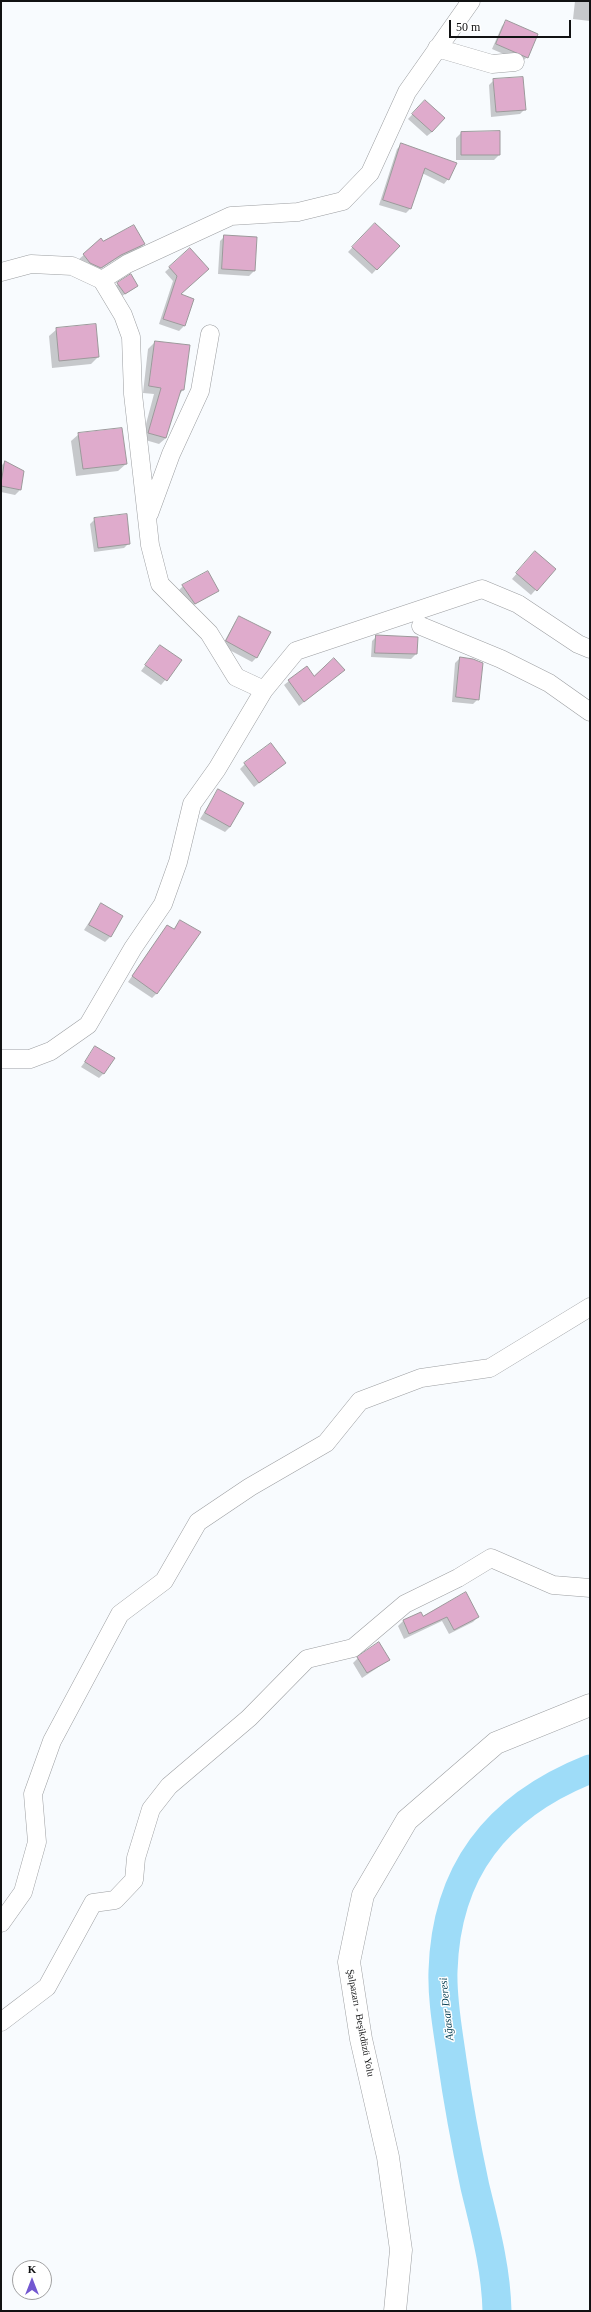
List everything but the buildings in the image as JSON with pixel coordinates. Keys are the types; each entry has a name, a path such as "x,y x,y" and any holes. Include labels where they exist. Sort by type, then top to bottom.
{"main road":[{"name":"Şalpazarı - Beşikdüzü Yolu","path":"395,2311 401,2250 397,2219 388,2157 361,2039 349,1962 363,1895 407,1820 496,1743 590,1705"}],"street":[{"path":"102,280 127,264 231,216 298,212 343,201 370,173 408,92 437,48 471,1"},
{"path":"437,48 492,64 515,62"},
{"path":"1,272 31,264 72,266 102,280 123,315 131,337 133,394 150,545 160,584 209,633 236,677 264,690"},
{"path":"147,518 171,454 200,391 210,334"},
{"path":"1,1059 30,1059 51,1051 88,1025 133,948 163,904 178,862 192,804 217,769 264,690 296,651 482,589 518,604 578,644 590,649"},
{"path":"421,626 501,659 549,683 590,712"},
{"path":"1,1923 23,1892 37,1842 33,1794 52,1741 120,1614 164,1581 198,1522 250,1487 326,1444 360,1401 421,1378 490,1368 590,1308"},
{"path":"1,2022 47,1987 93,1903 115,1900 134,1880 136,1858 151,1809 169,1786 249,1718 307,1659 353,1648 405,1604 458,1578 491,1558 553,1586 590,1588"}],"waterway":[{"name":"Ağasar Deresi","path":"497,2311 495,2279 465,2139 446,2016 443,1993 446,1935 454,1902 466,1872 483,1846 503,1823 528,1802 557,1784 590,1769"}]}
